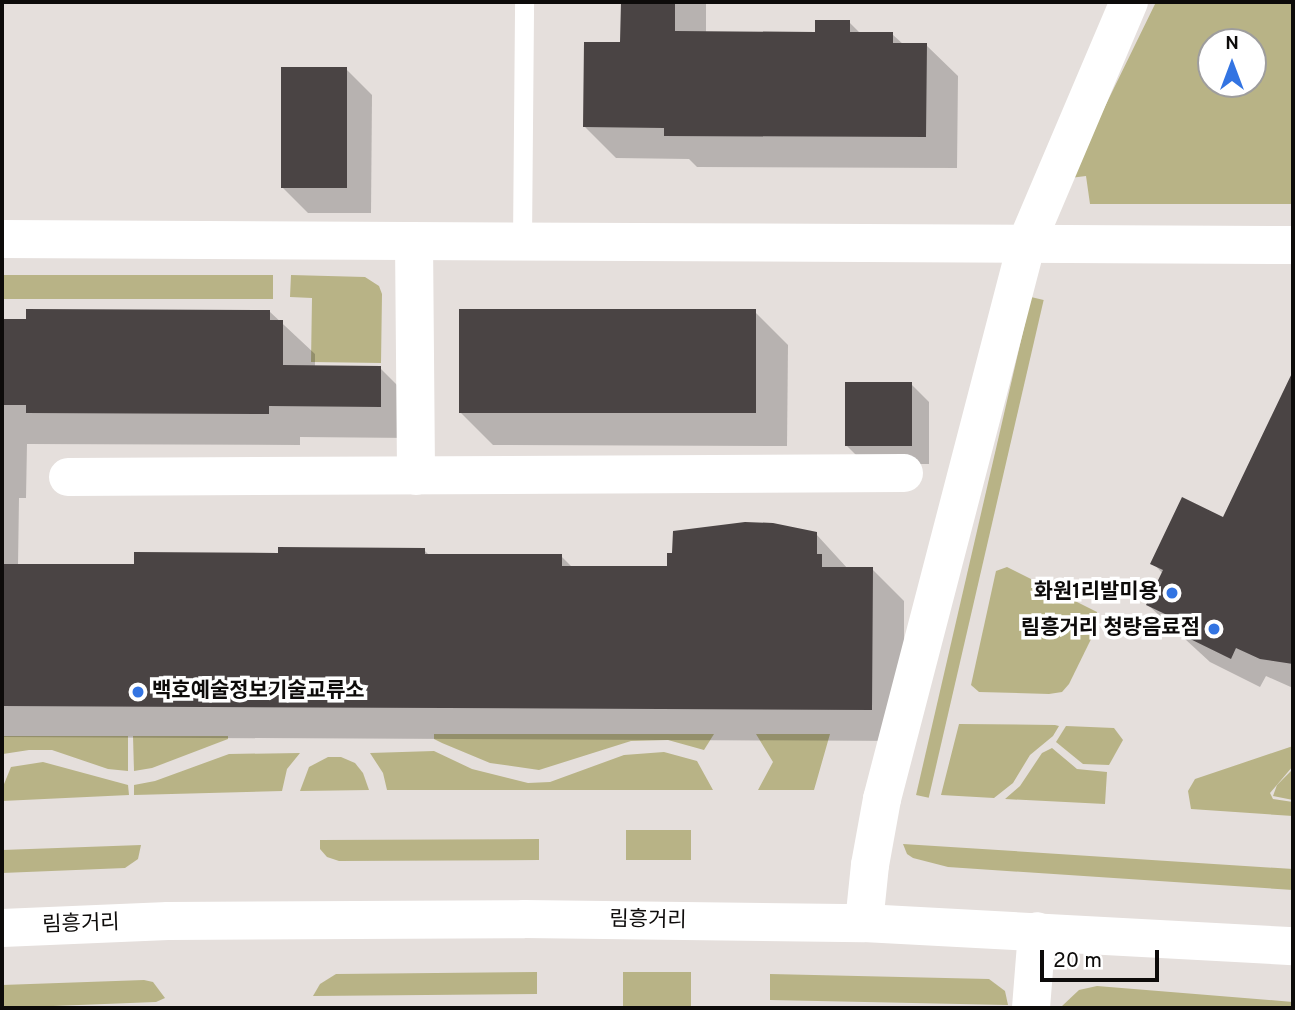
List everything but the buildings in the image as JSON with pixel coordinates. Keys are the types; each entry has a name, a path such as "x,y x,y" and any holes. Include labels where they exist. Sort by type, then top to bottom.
{"street":[{"path":"864,923 870,865 882,799 1027,242 1129,2"},
{"path":"2,239 1293,245"},
{"path":"414,241 416,475"},
{"path":"68,477 904,473"},
{"name":"림흥거리","path":"2,928 168,921 524,919 864,923 1293,946"},
{"path":"1031,1008 1037,931"}],"lane":[{"path":"522,241 524,2"}],"shaded area":[{"path":"1156,2 1293,2 1293,204 1090,204 1086,176 1070,178"},
{"path":"2,275 273,275 273,299 2,299"},
{"path":"291,275 365,277 379,286 382,294 381,363 311,362 312,298 290,297"},
{"path":"1031,297 1044,300 929,798 916,795"},
{"path":"1007,567 1097,612 1096,629 1069,684 1062,692 979,692 971,685 996,571"},
{"path":"959,724 1059,726 1053,736 1030,755 1013,783 994,798 941,795"},
{"path":"1066,726 1114,728 1123,740 1109,765 1083,764 1056,742"},
{"path":"434,734 714,734 704,750 668,740 631,741 539,770 490,763 434,739"},
{"path":"756,734 830,734 814,790 758,790 773,762"},
{"path":"2,736 128,736 128,771 108,769 52,750 3,754"},
{"path":"133,736 228,736 228,739 152,768 134,771"},
{"path":"1293,746 1293,766 1270,793 1273,799 1293,802 1293,816 1191,809 1188,791 1195,779"},
{"path":"1052,748 1077,769 1107,772 1105,804 1005,799 1020,786 1042,753"},
{"path":"434,751 472,769 528,783 550,782 624,755 664,752 697,761 713,790 387,790 383,773 370,753"},
{"path":"300,753 287,769 282,791 134,795 134,785 155,781 229,754"},
{"path":"328,757 341,757 355,763 363,773 369,790 300,791 309,767"},
{"path":"43,762 128,785 129,795 2,801 2,789 11,767"},
{"path":"1293,769 1293,800 1273,796 1277,785"},
{"path":"626,830 691,830 691,860 626,860"},
{"path":"539,839 539,860 339,861 327,857 320,849 320,840"},
{"path":"903,844 1293,869 1293,890 948,867 913,858 907,854"},
{"path":"141,845 138,859 125,868 2,873 2,850"},
{"path":"537,972 537,994 313,996 320,984 336,974"},
{"path":"623,972 691,972 691,1006 623,1006"},
{"path":"770,974 989,979 1005,991 1008,1005 770,1000"},
{"path":"144,980 153,982 165,998 156,1002 2,1008 2,985"},
{"path":"1097,986 1293,1002 1293,1008 1061,1007 1079,990"}],"place":[{"name":"화원1리발미용","path":"1172,593"},
{"name":"림흥거리 청량음료점","path":"1214,629"},
{"name":"백호예술정보기술교류소","path":"138,692"}]}
